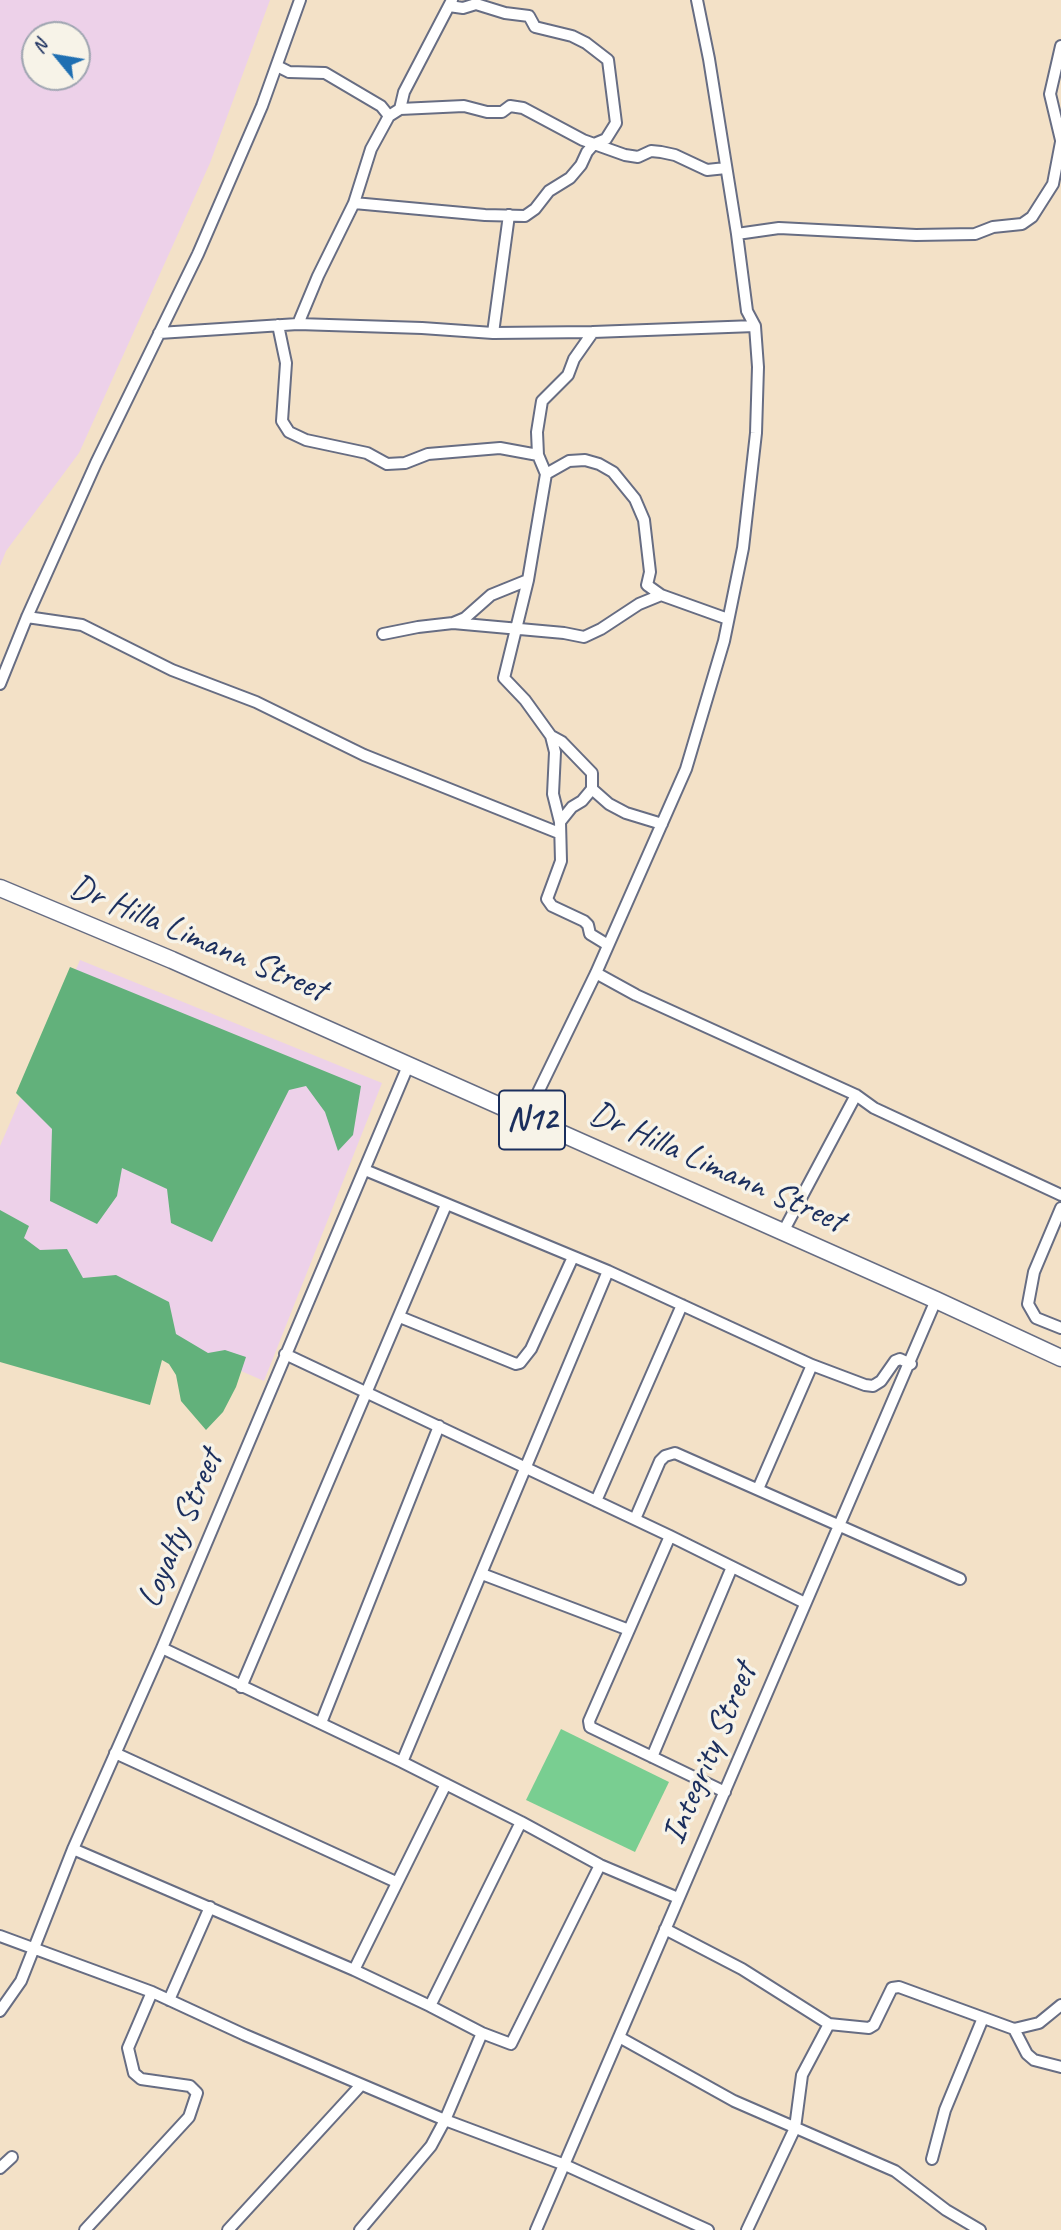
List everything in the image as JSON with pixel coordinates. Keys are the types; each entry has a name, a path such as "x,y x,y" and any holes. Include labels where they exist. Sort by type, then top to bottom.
{"highway":[{"name":"Dr Hilla Limann Street","path":"0,888 172,960 1061,1358"}],"street":[{"path":"0,684 96,463 198,254 277,66 300,0"},
{"path":"526,1118 596,973 686,769 724,641 743,548 755,433 758,367 755,326 747,311 709,59 697,0"},
{"path":"354,202 525,216 536,209 549,191 570,178 587,152 594,144 606,139 616,123 608,60 572,36 535,27 529,16 505,13 476,4 463,8 451,3 404,92 400,109"},
{"path":"737,234 779,228 916,235 975,234 993,227 1022,225 1032,217 1058,175 1061,141 1050,94 1061,46"},
{"path":"277,66 289,72 325,73 381,106 389,116"},
{"path":"298,324 354,202 371,149 389,116 400,109 453,106 502,112 510,106 523,108 594,144 638,157 651,151 675,155 707,170 726,168"},
{"path":"492,334 509,215"},
{"path":"159,333 298,324 422,328 492,334 755,326"},
{"path":"278,325 285,363 282,421 289,432 306,440 367,453 387,464 405,463 428,454 500,448 538,455"},
{"path":"593,332 574,359 568,375 542,401 537,432 538,455 546,474 528,580 504,678 526,700 551,736 555,752 553,794 560,827 561,861 547,899 552,906 584,921 590,934 608,945"},
{"path":"546,474 569,461 585,460 599,464 619,477 635,499 644,520 650,572 647,586 661,595 728,619"},
{"path":"453,623 465,618 491,596 528,580"},
{"path":"383,634 453,623 584,637 639,604 661,595"},
{"path":"27,617 82,625 172,670 256,702 364,755 560,827"},
{"path":"551,736 562,742 592,773 592,789 582,801 572,807 560,827"},
{"path":"592,789 626,814 662,824"},
{"path":"596,973 636,995 856,1096 874,1108 1061,1195"},
{"name":"Loyalty Street","path":"2,2007 21,1981 73,1849 162,1648 408,1066"},
{"path":"783,1232 856,1096"},
{"path":"365,1170 608,1271 812,1365 865,1385 873,1386 881,1381 895,1361 900,1359 911,1364"},
{"path":"241,1687 446,1205"},
{"path":"1061,1208 1034,1272 1028,1292 1028,1304 1036,1318 1061,1328"},
{"path":"400,1317 516,1364 520,1363 531,1349 573,1257"},
{"path":"402,1762 608,1271"},
{"name":"Integrity Street","path":"536,2230 805,1603 911,1364 936,1300"},
{"path":"596,1501 681,1305"},
{"path":"285,1354 525,1466 805,1603"},
{"path":"758,1489 812,1365"},
{"path":"321,1723 439,1426"},
{"path":"635,1519 660,1461 675,1453 960,1579"},
{"path":"670,1536 589,1721 590,1727 725,1792"},
{"path":"652,1758 732,1567"},
{"path":"482,1574 629,1630"},
{"path":"162,1648 402,1762 600,1865 678,1898"},
{"path":"115,1753 396,1882"},
{"path":"354,1970 446,1784"},
{"path":"430,2006 521,1822"},
{"path":"73,1849 354,1970 482,2033 511,2043 600,1865"},
{"path":"169,2000 210,1907"},
{"path":"665,1929 742,1969 829,2024 869,2028 874,2025 892,1988 900,1987 1014,2029 1040,2023 1061,2005"},
{"path":"0,1936 152,1992 361,2085 565,2165 689,2226 709,2230"},
{"path":"85,2230 189,2117 197,2093 190,2086 141,2079 134,2073 128,2048 152,1992"},
{"path":"932,2159 945,2110 983,2018"},
{"path":"747,2230 794,2128 802,2075 829,2024"},
{"path":"1014,2029 1027,2054 1034,2060 1061,2067"},
{"path":"360,2230 431,2146 482,2033"},
{"path":"619,2037 734,2101 895,2171 946,2210 979,2230"},
{"path":"230,2229 361,2085"},
{"path":"0,2168 12,2157"}],"shaded area":[{"path":"0,0 270,0 210,163 79,453 6,551 0,566"},
{"path":"80,960 382,1083 264,1381 0,1266 0,1146"}],"green space":[{"path":"70,967 361,1086 353,1135 338,1151 325,1112 306,1086 289,1090 212,1242 171,1223 167,1189 122,1168 117,1196 97,1224 50,1201 52,1129 16,1093"},
{"path":"0,1210 29,1226 24,1238 40,1250 67,1249 83,1278 116,1275 169,1302 176,1334 208,1353 225,1350 246,1357 236,1387 223,1412 206,1430 181,1401 176,1375 169,1364 162,1360 150,1405 0,1362"},
{"path":"561,1729 669,1782 635,1852 526,1800"}]}
